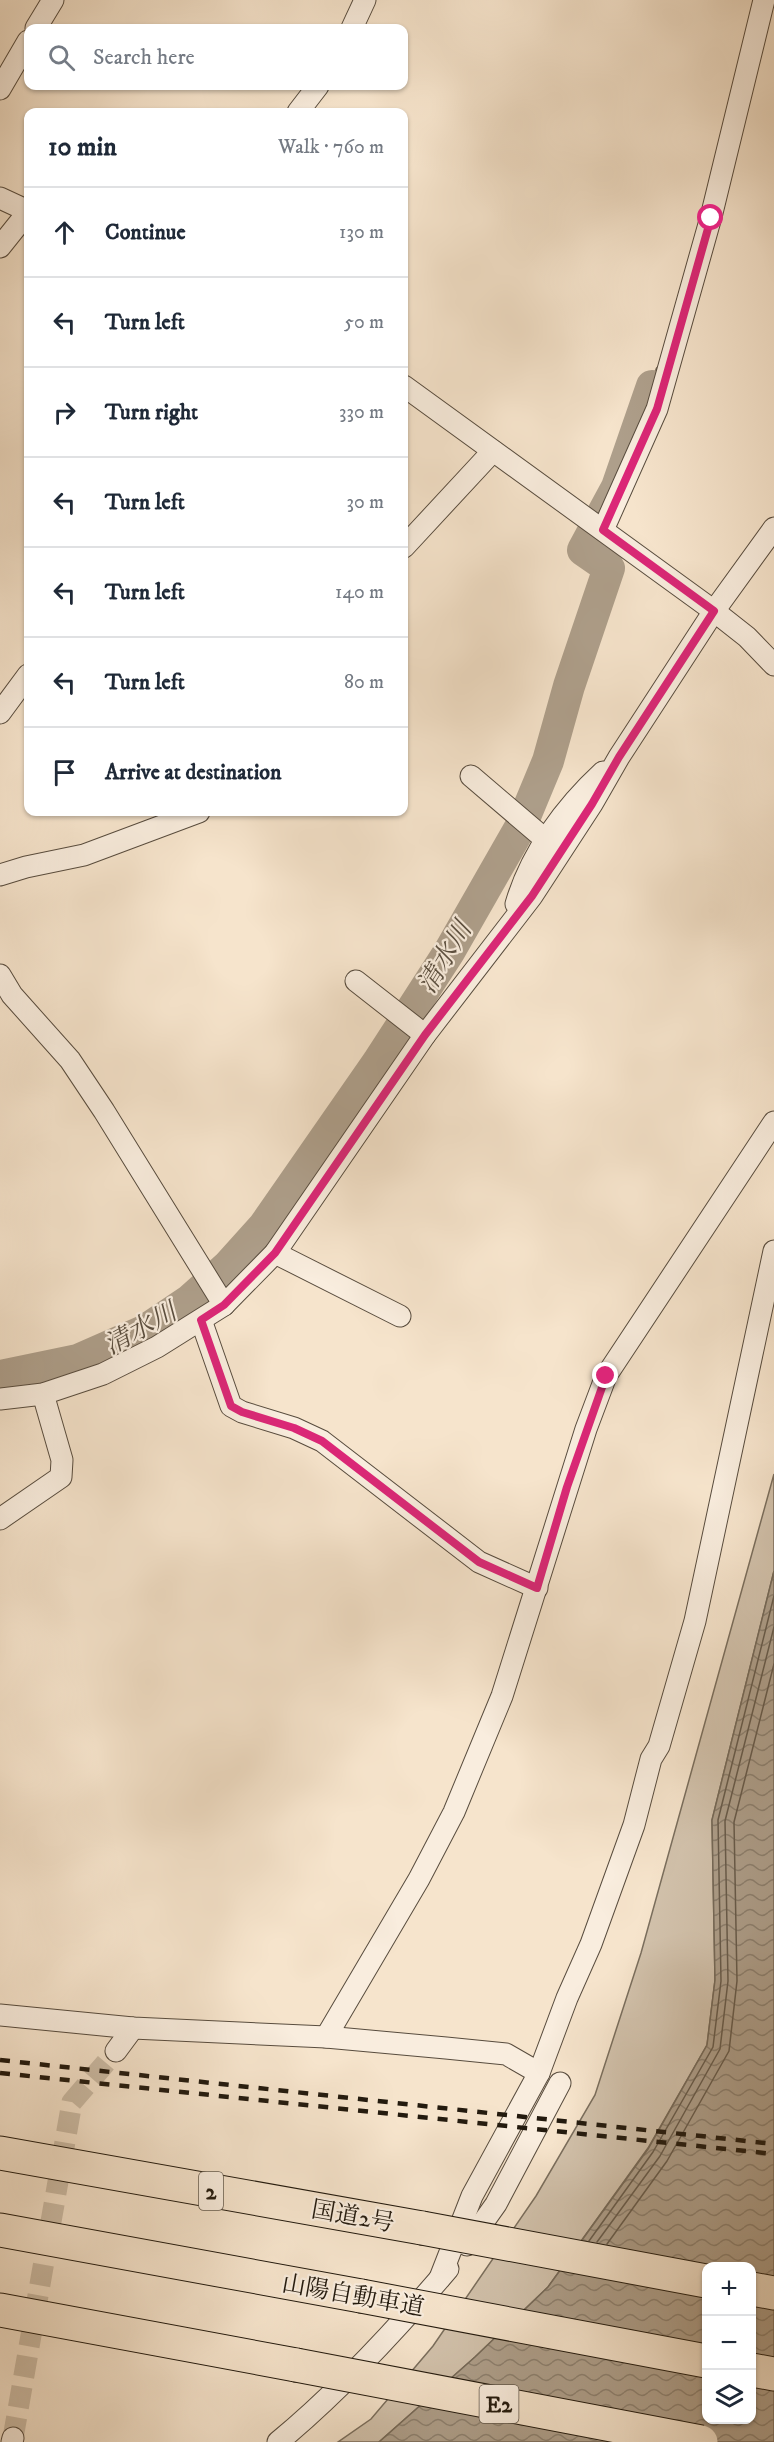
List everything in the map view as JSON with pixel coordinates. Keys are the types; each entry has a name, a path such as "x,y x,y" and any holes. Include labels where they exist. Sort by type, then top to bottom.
{"highway":[{"name":"国道2号","path":"0,2153 702,2280"},
{"name":"山陽自動車道","path":"0,2230 702,2360"},
{"path":"756,2290 774,2293"},
{"name":"E2","path":"0,2310 701,2442"},
{"path":"756,2371 774,2374"}],"street":[{"path":"38,24 53,0"},
{"path":"354,24 365,0"},
{"path":"603,530 657,409 711,218 764,0"},
{"path":"0,89 24,48"},
{"path":"301,108 315,90"},
{"path":"0,198 24,209"},
{"path":"0,247 24,216"},
{"path":"408,389 714,611 747,637 774,664"},
{"path":"408,543 493,451"},
{"path":"0,1399 43,1394 103,1374 157,1347 201,1320 275,1253 425,1035 532,896 714,611 774,528"},
{"path":"0,713 24,680"},
{"path":"508,927 532,863 546,840 576,796 619,757"},
{"path":"471,776 546,840"},
{"path":"0,875 84,855 188,816"},
{"path":"0,975 12,995 70,1060 99,1102 222,1301"},
{"path":"356,981 425,1035"},
{"path":"326,2037 419,1879 454,1812 502,1696 567,1487 606,1376 774,1122"},
{"path":"440,2278 472,2196 539,2073 567,1998 591,1944 634,1825 651,1759 659,1746 695,1621 774,1251"},
{"path":"275,1253 400,1316"},
{"path":"201,1320 231,1406 242,1412 294,1428 322,1441 479,1562 537,1588"},
{"path":"0,1519 61,1477 62,1460 43,1394"},
{"path":"0,2015 133,2028 326,2037 506,2054 539,2073"},
{"path":"116,2052 133,2028"},
{"path":"278,2442 306,2419 391,2333 462,2252 496,2204 560,2084"}],"shaded area":[{"path":"774,1474 774,1571 712,1820 715,1980 707,2045 648,2148 548,2287 475,2357 379,2442 338,2442 371,2419 433,2346 536,2196 595,2095 641,1953"}],"water":[{"path":"774,1571 774,2442 379,2442 475,2357 548,2287 648,2149 707,2045 715,1980 712,1820"}],"waterway":[{"path":"652,386 658,369"},
{"name":"清水川","path":"0,1376 78,1360 144,1331 190,1300 228,1266 264,1226 378,1062 449,952 521,826 548,761 569,686 609,568 583,550 617,487 652,386"}],"tunnel":[{"path":"13,2438 72,2102 116,2051"}],"railway":[{"path":"0,2060 774,2144"},
{"path":"0,2073 774,2154"}],"route":[{"path":"606,1376 567,1487 537,1588 479,1562 322,1441 294,1428 242,1412 231,1406 201,1320 224,1305 275,1253 425,1035 532,896 714,611 603,530 657,409 711,218"}]}
